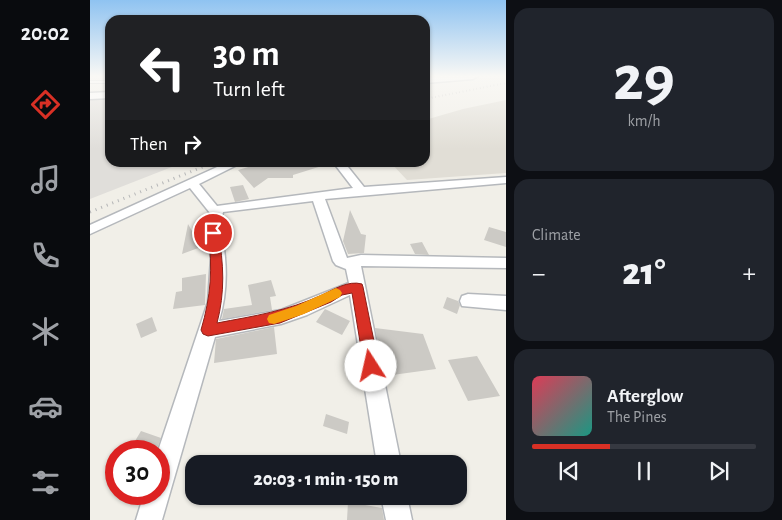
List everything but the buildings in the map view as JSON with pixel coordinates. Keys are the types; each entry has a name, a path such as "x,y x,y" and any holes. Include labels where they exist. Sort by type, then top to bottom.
{"street":[{"path":"90,230 227,167"},
{"path":"342,167 361,191"},
{"path":"170,453 216,302 218,258 213,233 216,213 220,209 361,191 505,180"},
{"path":"192,183 216,213"},
{"path":"318,197 340,261 352,265"},
{"path":"352,265 355,261 360,260 506,263"},
{"path":"352,265 387,455"},
{"path":"208,330 280,317 308,307 339,291 357,287"},
{"path":"468,301 506,303"},
{"path":"149,520 154,505"},
{"path":"396,505 398,520"}],"shaded area":[{"path":"90,100 105,100 105,167 172,167 90,199"},
{"path":"506,100 506,173 407,180 395,167 430,167 430,119 463,109"}],"railway":[{"path":"90,212 202,167"}],"slow traffic":[{"path":"274,319 300,311 336,293"}],"route":[{"path":"213,233 218,258 216,302 208,330 280,317 300,311 339,291 357,287 371,366"}]}
